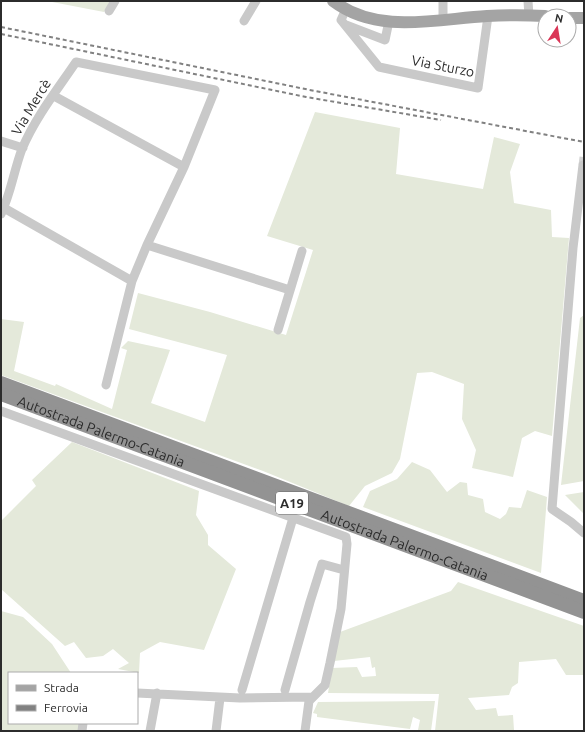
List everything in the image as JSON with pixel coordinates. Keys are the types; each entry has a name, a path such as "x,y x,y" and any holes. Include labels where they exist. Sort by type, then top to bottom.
{"highway":[{"name":"Autostrada Palermo-Catania","path":"1,383 584,601"},
{"name":"Autostrada Palermo-Catania","path":"1,394 584,612"}],"main road":[{"path":"333,1 346,9 369,18 413,23 488,16 537,16"}],"street":[{"path":"109,11 115,1"},
{"path":"244,21 256,1"},
{"path":"443,1 443,20"},
{"path":"528,1 529,16"},
{"path":"346,9 341,20 362,46"},
{"name":"Via Sturzo","path":"362,46 379,67 478,88 488,16"},
{"path":"362,46 369,18"},
{"path":"345,24 385,40 389,21"},
{"name":"Via Mercè","path":"2,211 23,148 76,62 215,90 184,167"},
{"path":"54,96 184,167 147,245 132,281 106,385"},
{"path":"1,141 23,148"},
{"path":"583,165 573,248 552,509 572,522 584,533"},
{"path":"2,211 132,281"},
{"path":"147,245 290,290"},
{"path":"278,330 302,251"},
{"path":"1,411 346,537 347,544 341,609 325,685 321,691 309,701 305,731"},
{"path":"242,690 293,518"},
{"path":"285,690 313,589 322,564 344,570"},
{"path":"138,693 220,698 312,697"},
{"path":"150,731 157,693"},
{"path":"216,731 220,698"}],"shaded area":[{"path":"47,1 110,1 104,12"},
{"path":"315,112 400,128 396,174 483,189 494,137 520,144 510,172 514,203 551,210 552,237 569,238 552,436 535,431 522,438 513,477 472,468 476,450 462,419 464,384 432,372 417,373 400,459 392,473 365,486 349,506 263,471 1,375 1,319 24,322 14,371 55,386 56,384 112,409 127,350 121,348 128,341 170,350 151,403 205,422 227,355 129,329 138,293 210,312 286,335 313,250 267,236"},
{"path":"584,315 584,481 561,485 580,318"},
{"path":"72,442 199,491 196,515 208,535 208,545 236,569 204,650 160,642 140,653 139,673 118,669 129,663 113,649 103,656 86,658 74,642 65,646 1,589 1,521 36,486 32,480"},
{"path":"412,462 430,470 447,492 460,482 467,483 468,495 483,499 485,512 500,519 506,514 509,507 521,508 527,490 547,497 541,573 363,507 370,491 397,479"},
{"path":"584,492 584,514 565,495"},
{"path":"458,582 584,626 584,675 566,675 556,659 519,662 518,683 512,687 509,695 468,698 476,710 496,708 498,716 513,715 514,730 525,731 435,731 439,694 328,693 332,668 357,667 362,677 376,676 375,667 372,668 370,657 334,661 340,632 451,591"},
{"path":"1,611 23,617 52,644 70,672 8,672 8,724 80,724 79,731 1,731"},
{"path":"435,701 431,731 418,730 420,720 413,717 410,729 317,717 317,714 313,713 318,702"}],"tunnel":[{"path":"583,165 584,157"}],"railway":[{"path":"1,27 315,91 584,142"},
{"path":"1,34 306,97 441,120"}]}
